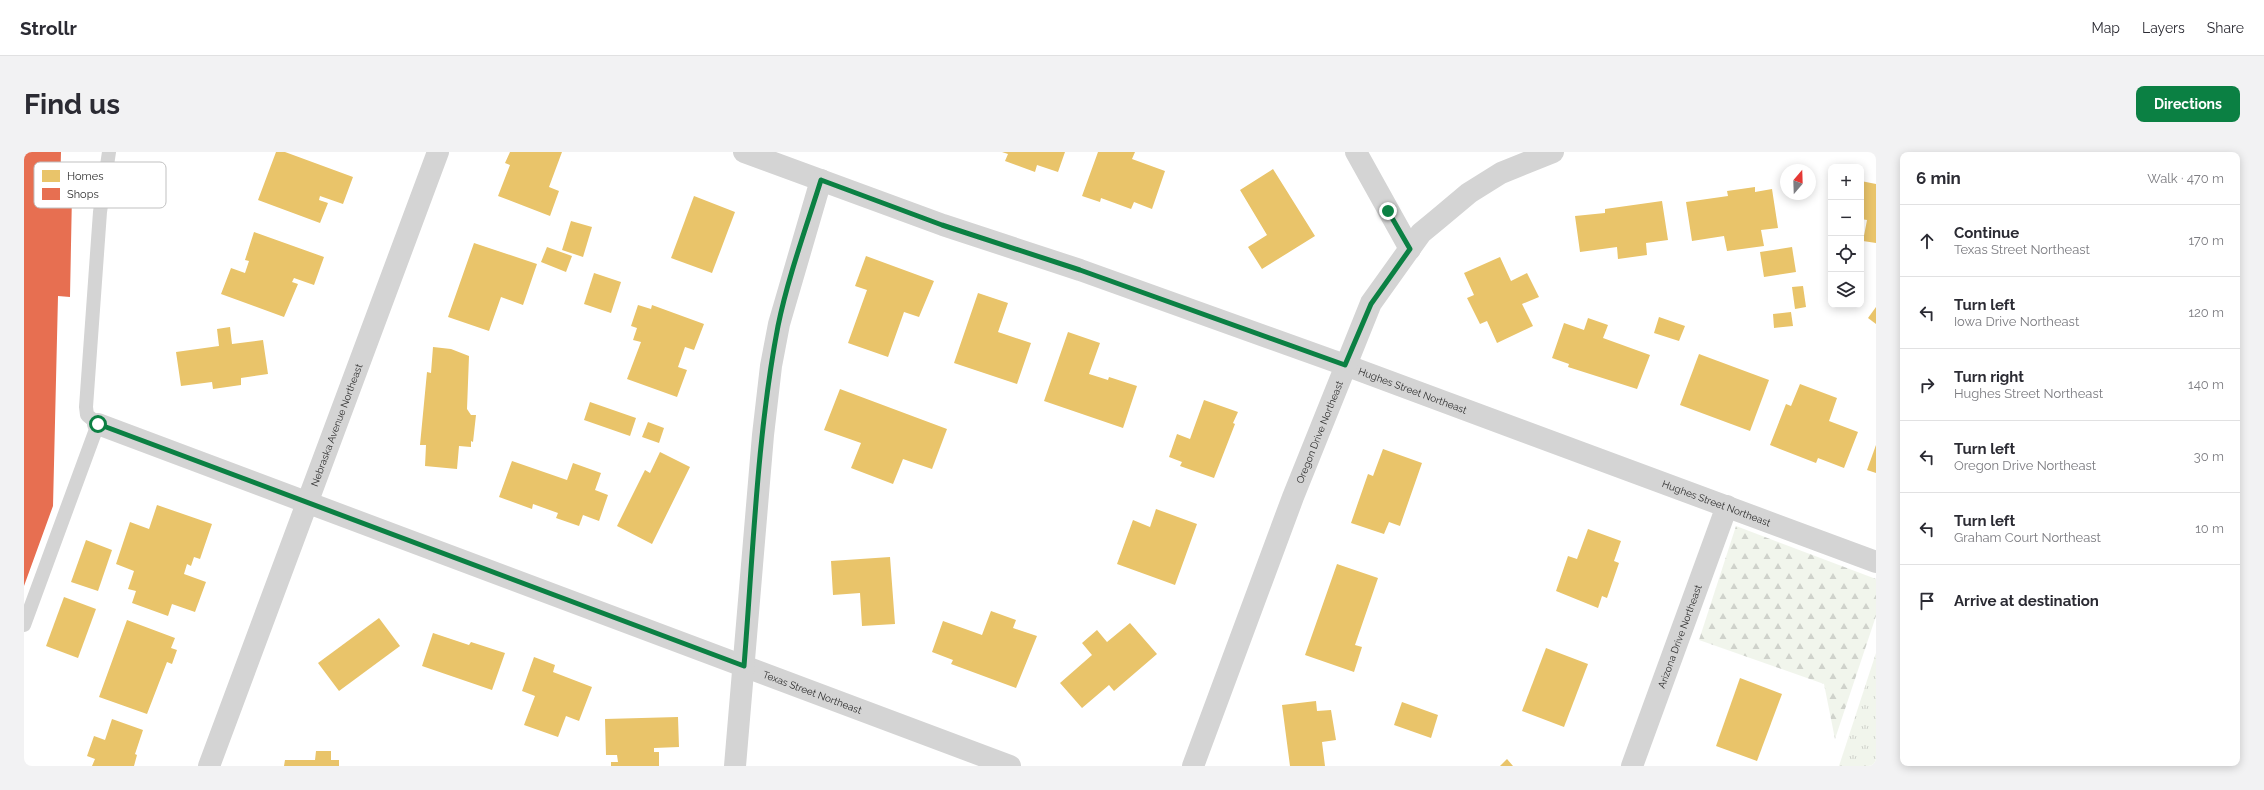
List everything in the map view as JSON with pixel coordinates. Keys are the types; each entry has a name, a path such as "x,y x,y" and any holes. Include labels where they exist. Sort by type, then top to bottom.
{"street":[{"name":"Nebraska Avenue Northeast","path":"209,766 438,152"},
{"name":"Hughes Street Northeast","path":"744,152 942,225 1080,270 1345,365 1876,562"},
{"path":"1356,152 1410,249"},
{"name":"Oregon Drive Northeast","path":"1193,766 1293,497 1345,365 1371,304 1421,233 1469,193 1501,173 1552,152"},
{"path":"735,766 763,435 771,366 779,324 821,180"},
{"name":"Texas Street Northeast","path":"98,424 307,504 1010,766"},
{"name":"Arizona Drive Northeast","path":"1632,766 1727,506"}],"lane":[{"path":"108,162 109,152"},
{"path":"24,625 98,424 88,415 86,407 101,208"}],"green space":[{"path":"1736,526 1876,579 1876,616 1835,739 1824,684 1699,640"},
{"path":"1876,653 1876,766 1839,766"}],"building: Homes":[{"path":"276,152 285,152 353,177 343,204 320,196 319,200 328,203 320,223 258,200"},
{"path":"510,152 562,152 549,187 559,191 550,216 498,196 510,165 505,163"},
{"path":"1002,152 1065,152 1058,172 1037,165 1035,172 1005,161 1008,154"},
{"path":"1098,152 1135,152 1132,159 1165,171 1152,209 1134,202 1131,209 1101,198 1100,202 1082,196"},
{"path":"1273,169 1315,236 1262,269 1248,247 1267,235 1240,190"},
{"path":"1864,182 1876,184 1876,243 1864,241 1867,220 1864,220"},
{"path":"1755,187 1755,192 1772,189 1778,228 1761,230 1764,246 1727,251 1724,236 1692,241 1686,202 1728,196 1727,191"},
{"path":"694,196 735,212 712,273 671,258"},
{"path":"1662,201 1668,240 1646,243 1647,255 1618,259 1617,247 1580,252 1575,216 1605,213 1605,209"},
{"path":"571,221 592,227 583,257 562,250"},
{"path":"254,232 324,257 314,285 294,278 292,282 298,284 284,317 221,294 231,268 245,273 249,261 245,260"},
{"path":"474,243 537,264 523,305 501,297 489,331 448,317"},
{"path":"547,247 572,256 566,272 541,262"},
{"path":"1792,247 1796,272 1764,277 1760,252"},
{"path":"866,256 934,281 919,317 904,312 888,357 848,343 867,290 855,286"},
{"path":"1500,257 1511,281 1527,273 1539,297 1522,304 1533,326 1497,343 1487,321 1480,324 1467,298 1474,295 1464,273"},
{"path":"594,273 621,282 611,313 584,304"},
{"path":"1803,286 1806,307 1795,309 1792,287"},
{"path":"978,293 1008,303 998,332 1031,343 1017,384 954,363"},
{"path":"638,305 651,309 652,305 704,324 694,350 685,347 678,367 687,370 677,397 627,379 641,342 633,340 637,328 631,326"},
{"path":"1876,307 1876,324 1868,318"},
{"path":"1791,312 1793,326 1774,328 1773,314"},
{"path":"1659,317 1685,326 1679,341 1654,333"},
{"path":"1588,318 1608,325 1603,338 1650,355 1637,389 1568,367 1569,364 1552,358 1564,323 1584,330"},
{"path":"230,327 232,344 263,340 268,374 241,378 241,385 213,389 212,382 181,386 176,352 219,346 217,329"},
{"path":"1068,332 1100,343 1089,374 1108,380 1109,377 1137,386 1123,428 1044,401"},
{"path":"433,347 451,349 469,356 467,409 471,415 476,415 473,442 471,441 471,447 459,446 457,469 425,466 426,445 420,445 427,372 431,373"},
{"path":"1699,354 1769,380 1750,431 1680,405"},
{"path":"1800,384 1837,398 1829,421 1858,432 1844,468 1818,458 1816,463 1770,445 1786,404 1791,406"},
{"path":"840,389 947,429 932,469 903,459 893,484 851,468 861,443 824,430"},
{"path":"1204,400 1238,412 1233,423 1235,424 1214,478 1180,466 1182,462 1169,457 1177,434 1190,439"},
{"path":"590,402 636,418 630,436 584,420"},
{"path":"648,422 664,428 659,443 642,437"},
{"path":"1876,445 1876,473 1867,470"},
{"path":"1383,449 1422,463 1400,526 1389,522 1384,534 1351,523 1368,474 1373,476"},
{"path":"660,452 690,467 652,544 617,526 645,470 650,473"},
{"path":"512,461 567,480 573,463 601,473 595,490 608,495 599,521 583,515 579,526 556,518 558,513 533,504 532,509 499,497"},
{"path":"157,505 212,524 200,559 194,557 191,566 187,564 184,574 206,582 195,612 172,604 168,616 132,603 136,591 128,589 134,571 116,564 130,522 149,529"},
{"path":"1156,509 1197,524 1175,585 1117,564 1133,520 1150,527"},
{"path":"1588,529 1621,541 1614,561 1619,563 1607,598 1602,596 1598,608 1556,591 1568,556 1577,559"},
{"path":"86,540 112,550 98,591 71,582"},
{"path":"890,557 895,624 862,626 860,593 833,595 831,561"},
{"path":"1337,564 1378,578 1355,645 1362,647 1354,672 1305,655"},
{"path":"64,597 96,609 78,658 46,646"},
{"path":"991,611 1016,620 1013,628 1037,636 1016,688 951,664 953,660 932,652 943,621 982,635"},
{"path":"379,618 400,646 339,691 318,663"},
{"path":"127,620 175,638 171,648 177,650 172,664 167,662 147,714 99,697"},
{"path":"1130,623 1157,654 1114,691 1109,685 1082,708 1060,683 1092,655 1082,643 1097,630 1107,642"},
{"path":"433,633 469,645 471,642 505,653 492,690 422,666"},
{"path":"1546,648 1588,664 1564,727 1522,711"},
{"path":"534,657 555,665 553,672 592,687 579,721 566,716 558,737 524,725 535,696 522,691"},
{"path":"1740,678 1782,694 1757,761 1716,746"},
{"path":"1316,701 1317,711 1331,710 1336,740 1322,742 1325,766 1290,766 1282,705"},
{"path":"1402,702 1438,715 1431,738 1394,725"},
{"path":"678,717 679,747 654,748 654,752 659,752 659,766 611,766 611,762 618,762 617,755 606,755 605,719"},
{"path":"112,719 143,730 135,754 137,755 134,766 92,766 95,759 87,756 94,736 105,740"},
{"path":"316,751 331,751 331,760 339,760 339,766 284,766 285,760 315,760"},
{"path":"1507,759 1513,766 1500,766"}],"building: Shops":[{"path":"24,152 61,152 61,162 34,162 34,208 72,208 70,297 58,296 53,506 24,586"}],"route":[{"path":"98,424 307,504 744,666 763,435 771,366 779,324 795,263 821,180 942,225 1080,270 1345,365 1371,304 1410,249 1388,211"}]}
